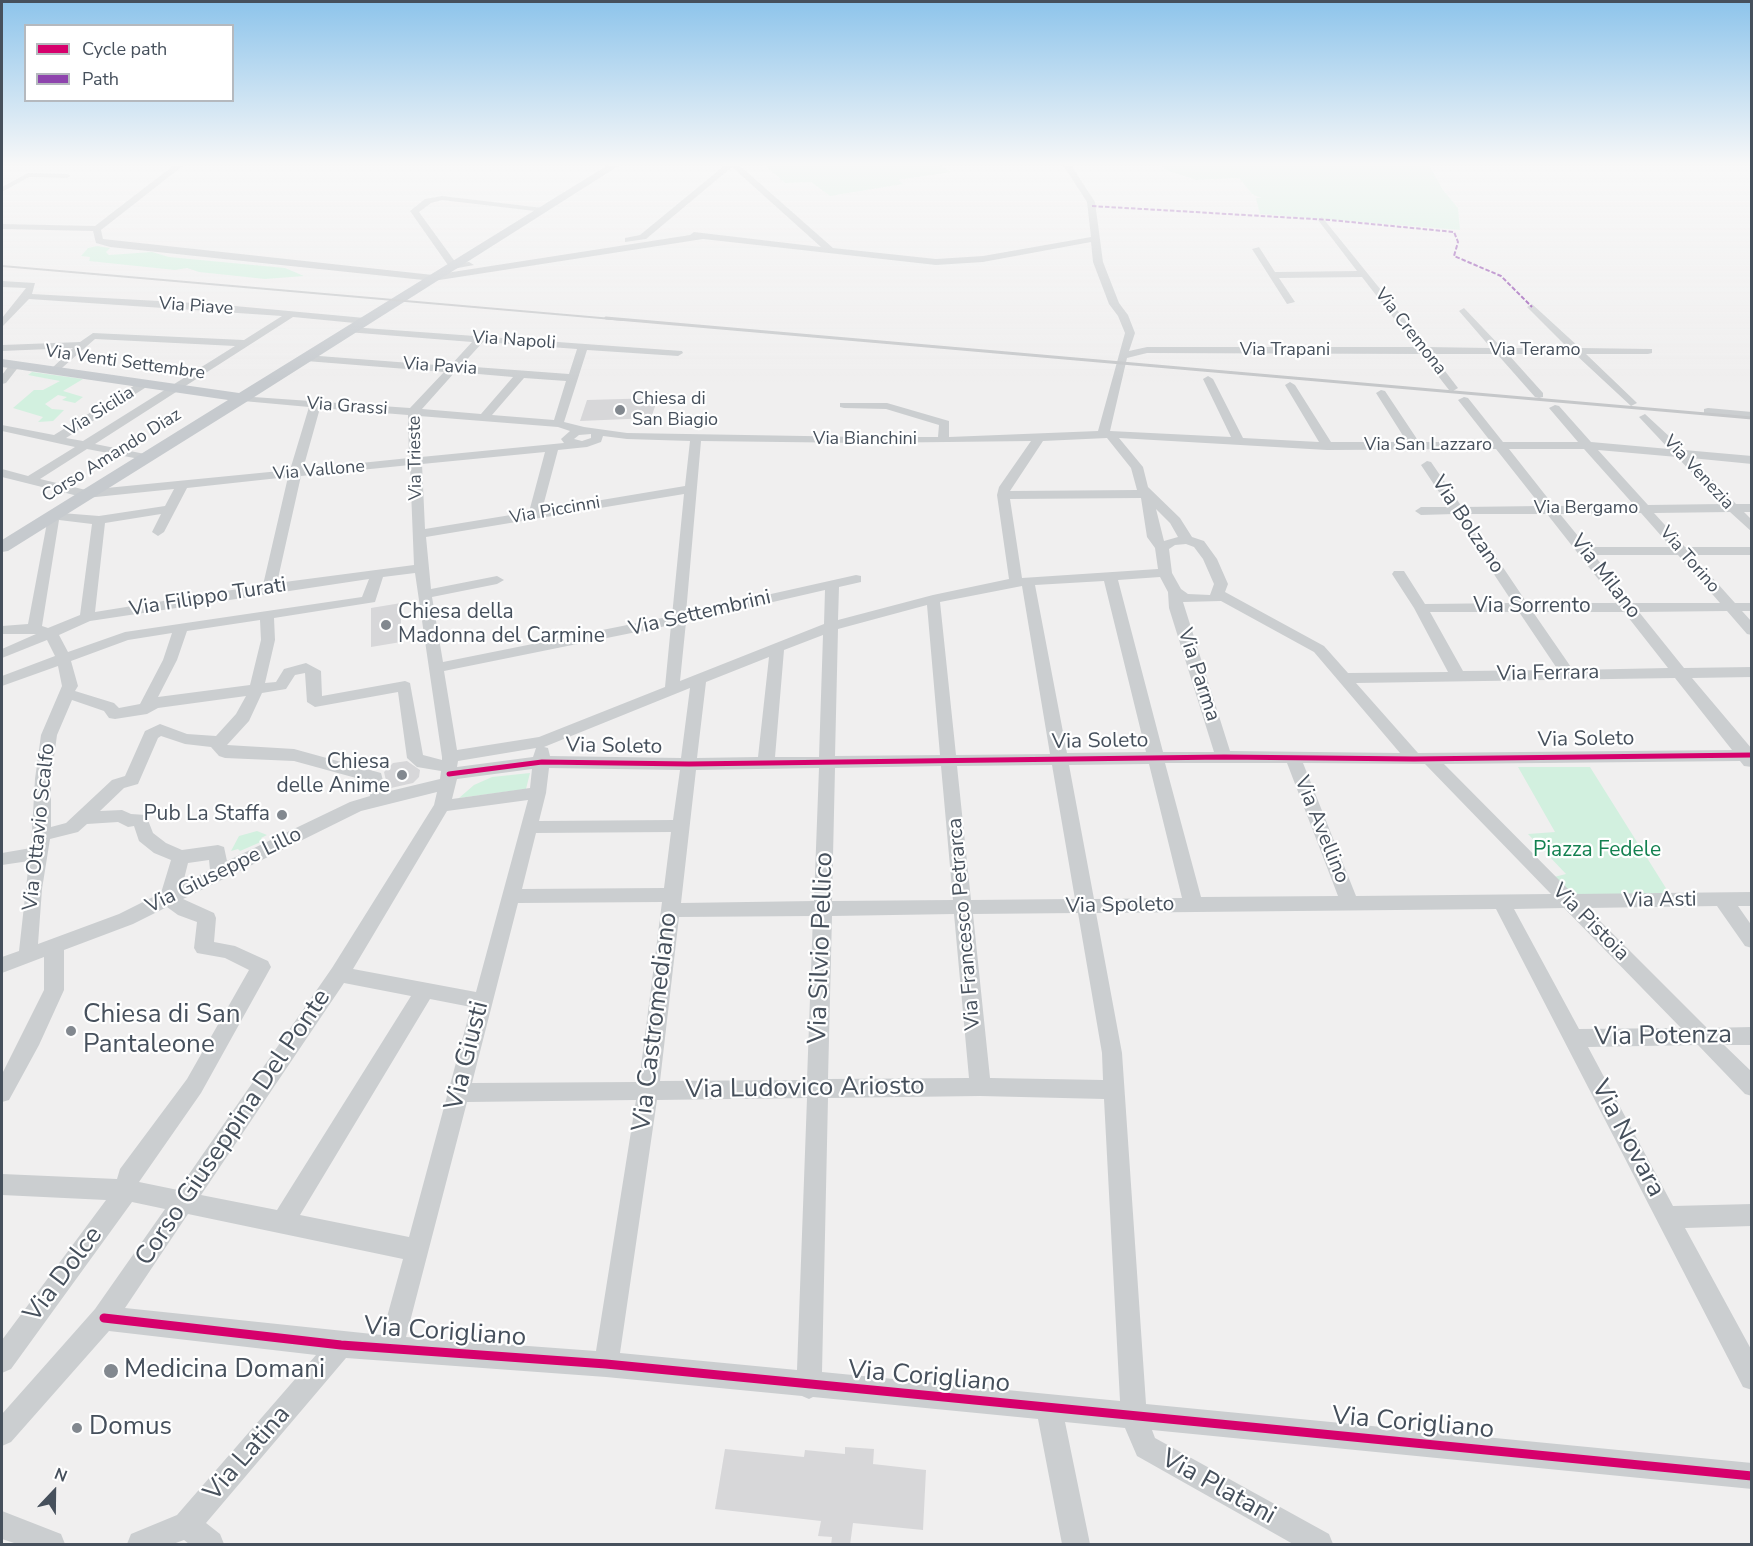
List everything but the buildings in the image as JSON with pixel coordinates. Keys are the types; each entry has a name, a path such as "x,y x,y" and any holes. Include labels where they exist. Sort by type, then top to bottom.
{"main road":[{"name":"Corso Amando Diaz","path":"2,547 499,237"},
{"name":"Via Venti Settembre","path":"8,364 243,398"}],"street":[{"path":"98,237 99,241 110,244 433,278 647,240 687,237"},
{"path":"433,237 453,266 485,267"},
{"path":"647,240 650,237"},
{"path":"647,240 653,237"},
{"path":"713,237 936,262 1095,240 1098,262 1114,303 1126,321 1130,333 1122,360 1107,434 1137,467 1142,488 1175,521 1187,540"},
{"path":"816,237 830,250"},
{"name":"Via Cremona","path":"1336,237 1453,388"},
{"path":"1256,249 1290,302"},
{"path":"1273,275 1365,274"},
{"path":"2,284 32,285 26,296 2,324"},
{"name":"Via Piave","path":"26,296 365,321"},
{"path":"1532,307 1630,403"},
{"path":"1464,311 1539,395"},
{"path":"30,480 292,314"},
{"name":"Via Napoli","path":"351,330 678,353"},
{"path":"55,371 93,336 246,343"},
{"name":"Via Trieste","path":"449,770 437,668 422,572 414,462 413,412 480,339"},
{"name":"Via Trapani","path":"1129,341 1147,350"},
{"path":"2,348 83,345"},
{"path":"581,430 571,440 558,424 583,346"},
{"name":"Via Trapani","path":"1122,360 1147,350 1423,351"},
{"name":"Via Teramo","path":"1423,351 1648,351"},
{"name":"Via Pavia","path":"306,358 573,378"},
{"path":"2,381 8,364"},
{"path":"484,418 522,374"},
{"path":"1208,379 1239,442"},
{"name":"Via Sicilia","path":"56,439 144,384"},
{"path":"1290,386 1327,446"},
{"path":"1381,393 1416,447"},
{"name":"Via Grassi","path":"243,398 558,424 581,430 595,438"},
{"name":"Via Milano","path":"1464,400 1749,758"},
{"path":"269,589 295,474 315,405"},
{"path":"844,405 887,406 945,423 943,440"},
{"name":"Via Torino","path":"1555,408 1752,631"},
{"path":"1708,411 1752,415"},
{"name":"Via Venezia","path":"1645,417 1752,528"},
{"path":"2,428 146,458"},
{"name":"Via Bianchini","path":"571,440 627,436 696,436 943,440 1107,434"},
{"name":"Via San Lazzaro","path":"1107,434 1327,446 1587,445 1752,460"},
{"path":"672,689 696,436"},
{"path":"1040,437 1005,487 1003,495 1147,494"},
{"name":"Via Vallone","path":"3,475 86,494 552,449 571,440"},
{"path":"535,514 552,449"},
{"name":"Via Bolzano","path":"1427,465 1568,674"},
{"path":"158,532 183,484"},
{"name":"Via Piccinni","path":"419,534 691,489"},
{"path":"1147,494 1154,537 1162,548 1165,573 1175,592 1185,598 1215,599 1221,584 1210,559 1199,544 1187,540 1172,541 1162,548"},
{"name":"Via Platani","path":"1003,495 1059,760 1112,1053 1134,1417 1146,1447 1319,1545"},
{"name":"Via Bergamo","path":"1421,511 1752,508"},
{"path":"34,628 53,515 99,520 117,515 171,509"},
{"path":"87,617 99,520"},
{"path":"1584,551 1752,551"},
{"name":"Via Filippo Turati","path":"2,654 52,635 87,617 269,589 376,579 422,572"},
{"path":"542,752 672,689 832,626 933,599 1022,583 1165,573"},
{"path":"1399,574 1421,608 1457,675"},
{"path":"1110,577 1193,904"},
{"path":"2,681 125,636 363,601 370,599 376,579"},
{"name":"Via Settembrini","path":"437,668 677,619 856,579"},
{"path":"426,594 497,580"},
{"name":"Via Silvio Pellico","path":"809,1386 825,909 832,585"},
{"name":"Via Parma","path":"1175,592 1176,608 1224,757"},
{"name":"Via Pistoia","path":"1218,594 1319,649 1422,759 1569,902 1752,1087"},
{"name":"Via Francesco Petrarca","path":"933,599 980,1087"},
{"name":"Via Sorrento","path":"1421,608 1752,607"},
{"path":"267,614 268,640 256,690 243,717 220,742 219,747 225,752 294,755 375,777 379,800"},
{"path":"2,630 34,628 52,635 63,657 70,686 68,694 109,707 115,714 141,710 154,703 281,686 289,672 306,668 313,671 315,702 405,686 415,758 423,763 449,770"},
{"path":"147,706 170,660 181,628"},
{"path":"766,763 777,648"},
{"name":"Via Ferrara","path":"1344,678 1752,672"},
{"name":"Via Castromediano","path":"606,1364 648,1092 699,678"},
{"name":"Via Ottavio Scalfo","path":"27,956 42,835 43,779 49,735 68,694"},
{"path":"147,706 154,709 160,729"},
{"path":"160,729 185,739 220,742"},
{"path":"42,835 72,828 118,784 132,780 151,735 160,729"},
{"name":"Via Soleto","path":"449,770 542,752 688,764 1292,756 1422,759 1749,758"},
{"name":"Via Giusti","path":"391,1349 530,827 538,793 542,752"},
{"name":"Via Avellino","path":"1292,756 1350,904"},
{"name":"Via Giuseppe Lillo","path":"2,965 126,919 356,806 379,800 449,770"},
{"name":"Corso Giuseppina Del Ponte","path":"2,1433 104,1318 339,974 442,806 449,770"},
{"path":"442,806 538,793"},
{"path":"80,818 122,816 128,821 140,819 145,836 160,848 181,857 218,852 219,875"},
{"path":"530,827 680,826"},
{"path":"2,859 38,853"},
{"path":"169,899 181,857"},
{"name":"Via Spoleto","path":"511,896 825,909 1569,902"},
{"name":"Via Dolce","path":"2,1360 128,1190 128,1176 194,1086 261,967 228,951 204,948 207,918 185,910 169,899"},
{"name":"Via Asti","path":"1569,902 1752,899"},
{"path":"1723,900 1752,941"},
{"name":"Via Novara","path":"1501,901 1752,1378"},
{"path":"2,1093 32,1039 54,990 54,946"},
{"path":"339,974 424,992 482,1001"},
{"path":"283,1222 424,992"},
{"name":"Via Potenza","path":"1574,1038 1752,1036"},
{"name":"Via Ludovico Ariosto","path":"459,1093 980,1087 1114,1090"},
{"path":"2,1184 128,1190 418,1251"},
{"path":"1668,1216 1752,1215"},
{"name":"Via Corigliano","path":"104,1318 341,1345 606,1364 809,1386 1752,1476"},
{"name":"Via Latina","path":"141,1545 187,1525 341,1345"},
{"path":"1049,1409 1076,1545"},
{"path":"2,1525 51,1545"},
{"path":"187,1525 210,1545"}],"green space":[{"path":"97,246 110,248 106,252 109,255 152,252 169,257 285,268 304,276 265,279 199,272 187,268 175,270 89,261 90,257 81,256 88,248"},
{"path":"32,372 83,379 63,391 83,397 75,403 62,400 67,397 58,395 45,404 52,409 64,410 53,421 38,422 43,417 13,408 34,390 43,390 60,381 28,375"},
{"name":"Piazza Fedele","path":"1518,767 1590,767 1669,893 1570,895 1554,877 1566,874 1528,834 1555,832"},
{"path":"530,773 526,789 459,798 474,785 492,777"},
{"path":"257,831 267,835 261,838 263,841 240,851 238,849 231,851 239,836"}],"railway":[{"path":"2,266 624,320"},
{"path":"606,318 1752,418"}],"marked path":[{"path":"1456,237 1458,242 1454,256 1477,268 1501,276 1532,307"}],"cycle path":[{"path":"449,774 542,762 689,764 1224,757 1414,759 1752,755"},
{"path":"104,1318 341,1345 606,1364 1752,1476"}],"place":[{"name":"Chiesa di San Biagio","path":"620,410"},
{"name":"Chiesa della Madonna del Carmine","path":"386,625"},
{"name":"Chiesa delle Anime","path":"402,775"},
{"name":"Pub La Staffa","path":"282,815"},
{"name":"Chiesa di San Pantaleone","path":"71,1031"},
{"name":"Medicina Domani","path":"111,1371"},
{"name":"Domus","path":"77,1428"}]}
